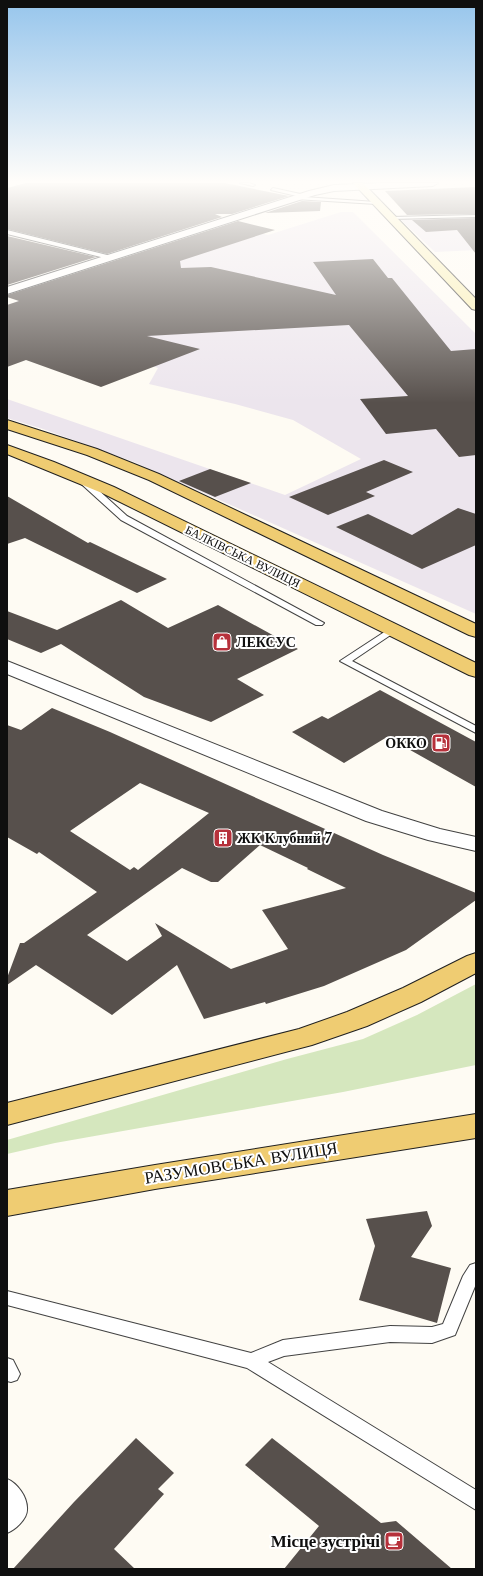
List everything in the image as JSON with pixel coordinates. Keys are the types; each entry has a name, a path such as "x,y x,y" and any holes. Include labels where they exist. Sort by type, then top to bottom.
{"main road":[{"path":"428,257 476,306"},
{"path":"7,424 92,452 154,477 476,631"},
{"name":"БАЛКІВСЬКА ВУЛИЦЯ","path":"7,450 115,493 476,671"},
{"path":"7,1114 302,1038 356,1019 412,995 476,962"},
{"name":"РАЗУМОВСЬКА ВУЛИЦЯ","path":"7,1203 155,1177 476,1126"}],"street":[{"path":"7,291 111,257"},
{"path":"7,666 374,816 436,835 476,844"}],"lane":[{"path":"99,257 106,258"},
{"path":"79,478 124,518 319,624"},
{"path":"392,630 345,661 476,730"},
{"path":"251,1361 283,1348 390,1334 432,1335 449,1330 469,1281 476,1270"},
{"path":"8,1302 251,1361 476,1501"},
{"path":"7,1488 16,1500 18,1510 7,1524"}],"shaded area":[{"path":"152,257 398,257 476,334 476,614 134,462 43,429 7,418 7,399 285,495 361,459 293,420 235,404 149,384 158,368 7,315 7,305 110,269"}],"green space":[{"path":"476,984 476,1065 343,1092 55,1143 7,1154 7,1140 287,1059 363,1039 417,1015"}],"building":[{"path":"7,257 96,257 7,285"},
{"path":"127,257 194,257 180,261 181,268 211,267 336,295 313,262 373,259 388,278 392,278 451,351 476,349 476,455 459,457 436,429 386,434 360,399 408,396 349,325 147,336 200,349 101,387 26,360 7,367 7,305 19,301 7,297 7,295"},
{"path":"384,460 413,472 366,492 375,496 328,515 289,497"},
{"path":"210,469 251,483 215,497 179,481"},
{"path":"7,496 88,543 90,542 167,579 137,593 25,538 7,544"},
{"path":"458,508 476,514 476,545 422,569 336,527 368,514 412,535"},
{"path":"121,600 168,628 218,605 298,649 237,679 264,695 211,722 144,697 61,644 41,653 7,639 7,611 57,630"},
{"path":"380,690 476,742 476,787 387,737 344,763 292,732 322,716 328,719"},
{"path":"52,708 110,732 383,855 476,893 476,900 406,950 324,986 266,1004 265,1002 204,1019 177,965 112,1015 36,965 7,985 7,978 20,943 24,943 97,892 39,852 37,854 7,837 7,725 21,730","holes":["140,783 209,813 138,870 134,867 130,870 70,831","260,845 346,888 262,910 288,949 231,969 155,923 162,936 127,961 87,935 182,868 211,882 218,882"]},
{"path":"427,1211 432,1226 411,1257 451,1268 437,1323 359,1300 375,1246 366,1219"},
{"path":"136,1438 174,1473 158,1489 164,1494 114,1549 135,1569 13,1569 74,1502"},
{"path":"272,1438 381,1523 396,1521 452,1569 284,1569 319,1526 245,1465"}],"place":[{"name":"ЛЕКСУС","path":"222,642"},
{"name":"ОККО","path":"441,743"},
{"name":"ЖК Клубний 7","path":"223,838"},
{"name":"Місце зустрічі","path":"394,1541"}]}
